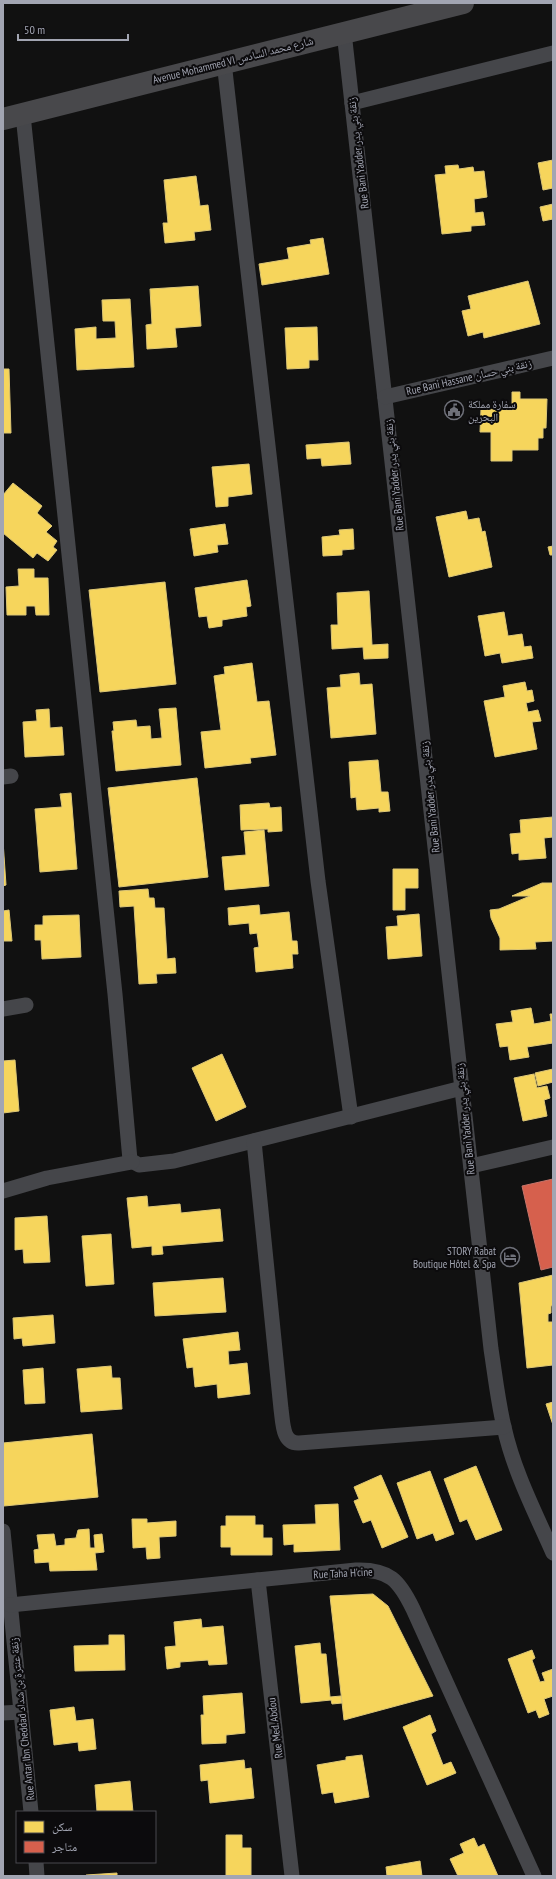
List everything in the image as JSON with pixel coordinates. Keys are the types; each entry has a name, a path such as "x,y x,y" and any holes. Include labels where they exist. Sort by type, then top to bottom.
{"main road":[{"name":"Avenue Mohammed VI شارع محمد السادس","path":"13,117 224,62 463,3"}],"street":[{"name":"Rue Bani Yadder زنقة بني يدر","path":"344,32 491,1348 504,1427 516,1467 553,1554"},
{"path":"352,103 553,53"},
{"path":"224,62 318,881 351,1117"},
{"path":"13,117 115,994 128,1148 132,1162"},
{"name":"Rue Bani Hassane زنقة بني حسان","path":"385,397 553,358"},
{"path":"3,1008 26,1005"},
{"path":"3,1191 47,1178 132,1162 139,1165 160,1163 351,1117 462,1088"},
{"path":"254,1141 281,1409 288,1440 293,1443 299,1443 504,1427"},
{"path":"471,1166 553,1147"},
{"name":"Rue Antar Ibn Cheddad زنقة عنترة بن شداد","path":"3,1531 31,1811"},
{"name":"Rue Taha H'cine","path":"10,1605 369,1570 384,1573 398,1584 406,1594 534,1876"},
{"name":"Rue Med. Abdou","path":"258,1580 292,1876"},
{"path":"3,1713 21,1712"},
{"path":"36,1863 37,1876"}],"building: سكن":[{"path":"553,160 553,188 543,190 538,163"},
{"path":"458,165 459,169 473,167 474,172 484,171 487,197 474,199 475,213 483,212 485,225 471,226 471,231 442,234 435,175 446,174 445,166"},
{"path":"196,176 200,206 208,205 211,230 194,232 195,240 165,243 163,223 168,223 164,180"},
{"path":"553,204 553,219 543,221 540,207"},
{"path":"323,238 329,274 262,285 259,264 289,259 287,248 311,244 310,240"},
{"path":"528,281 540,324 484,338 483,332 468,336 462,311 471,309 468,296"},
{"path":"198,286 201,326 175,328 177,347 147,349 146,325 152,324 150,289"},
{"path":"130,299 134,367 77,370 75,329 96,327 96,339 116,338 115,321 103,321 102,300"},
{"path":"317,327 318,360 309,360 309,368 287,369 285,328"},
{"path":"3,369 9,369 11,433 3,433"},
{"path":"512,392 520,392 520,399 547,399 546,428 543,428 543,438 538,438 538,450 512,450 512,461 491,461 491,432 480,432 481,409 512,410"},
{"path":"349,442 351,464 322,466 321,458 307,459 306,445"},
{"path":"249,464 252,494 228,497 228,506 216,507 212,467"},
{"path":"13,483 42,506 37,513 52,526 46,532 57,541 53,547 57,550 48,561 37,553 33,558 3,533 3,495"},
{"path":"466,511 468,520 479,518 482,532 485,531 492,567 449,577 436,517"},
{"path":"225,524 228,544 217,545 218,552 194,556 190,529"},
{"path":"353,529 354,549 342,550 342,555 323,556 322,537 340,535 339,530"},
{"path":"553,546 553,555 550,555 548,547"},
{"path":"18,569 34,569 34,578 48,578 49,615 36,615 35,606 26,606 26,615 7,615 6,587 19,586"},
{"path":"247,580 251,606 246,607 247,616 222,620 222,626 209,628 207,616 199,617 195,588"},
{"path":"165,582 176,684 100,692 89,590"},
{"path":"369,591 372,645 388,644 388,658 364,659 363,647 332,649 331,625 338,625 337,593"},
{"path":"504,612 508,636 522,634 524,647 531,646 533,658 502,663 500,653 485,656 478,616"},
{"path":"252,663 257,702 269,701 276,755 250,758 251,763 205,768 201,732 221,730 214,676 225,674 224,667"},
{"path":"359,673 360,685 372,684 376,734 331,738 327,688 341,687 340,675"},
{"path":"525,682 527,691 532,690 534,701 526,703 528,712 538,710 541,721 532,722 537,749 495,757 484,701 505,697 503,686"},
{"path":"176,708 181,765 116,771 112,731 114,731 113,722 136,720 137,727 150,726 151,739 162,738 159,709"},
{"path":"49,709 50,728 62,727 64,755 25,757 23,722 37,721 36,710"},
{"path":"378,760 381,792 388,792 390,811 379,812 379,808 357,810 356,797 351,798 349,762"},
{"path":"197,778 208,877 119,887 108,788"},
{"path":"71,793 77,869 40,872 35,809 62,807 60,794"},
{"path":"269,803 270,808 281,807 282,831 268,832 268,829 241,830 240,805"},
{"path":"553,817 553,837 544,838 546,858 519,860 519,853 512,854 510,834 521,833 520,820"},
{"path":"264,830 269,886 225,890 222,857 246,855 244,832"},
{"path":"3,841 6,885 3,886"},
{"path":"393,869 418,869 418,888 405,888 405,910 393,910"},
{"path":"542,883 553,883 553,941 535,942 536,949 500,950 500,938 491,918 490,910 499,909 530,896 512,896"},
{"path":"148,889 149,898 154,898 155,908 164,908 167,959 175,958 176,973 156,974 157,983 139,984 134,906 120,907 119,891"},
{"path":"259,905 260,915 289,912 292,941 297,941 298,954 292,954 293,968 256,972 254,948 259,947 257,933 250,934 249,923 229,925 228,908"},
{"path":"9,910 12,941 3,941 3,911"},
{"path":"419,914 422,956 388,959 386,927 398,926 397,916"},
{"path":"79,915 81,957 42,959 41,940 35,940 35,925 43,925 43,916"},
{"path":"531,1008 534,1024 551,1021 550,1014 553,1014 553,1043 527,1047 529,1057 510,1060 508,1046 500,1047 496,1024 513,1022 511,1011"},
{"path":"222,1054 246,1107 216,1121 192,1068"},
{"path":"15,1060 19,1111 3,1113 3,1061"},
{"path":"553,1069 553,1082 538,1086 535,1073"},
{"path":"534,1074 537,1088 547,1086 550,1098 544,1100 547,1116 523,1121 514,1078"},
{"path":"147,1196 148,1207 180,1204 181,1213 220,1209 223,1241 162,1246 163,1254 152,1255 152,1246 132,1248 127,1198"},
{"path":"47,1216 50,1262 24,1263 23,1249 15,1250 15,1218"},
{"path":"111,1234 114,1284 86,1286 82,1236"},
{"path":"553,1275 553,1305 551,1306 551,1313 548,1314 548,1322 553,1322 553,1365 527,1368 519,1283"},
{"path":"223,1278 226,1312 155,1316 153,1283"},
{"path":"53,1315 55,1343 23,1346 22,1338 14,1339 13,1318"},
{"path":"238,1332 240,1350 228,1351 229,1365 247,1363 250,1394 218,1398 217,1384 195,1387 193,1367 187,1368 183,1339"},
{"path":"111,1366 112,1378 120,1378 122,1409 81,1412 77,1369"},
{"path":"43,1368 45,1403 25,1404 23,1370"},
{"path":"553,1402 553,1425 546,1404"},
{"path":"92,1434 98,1497 4,1506 3,1443"},
{"path":"476,1466 502,1530 476,1540 467,1519 460,1522 444,1479"},
{"path":"430,1471 454,1534 436,1541 433,1533 417,1539 397,1483"},
{"path":"381,1475 408,1537 382,1548 371,1520 363,1523 354,1501 359,1499 354,1487"},
{"path":"338,1504 340,1550 294,1552 294,1544 284,1545 283,1525 316,1524 315,1505"},
{"path":"226,1516 255,1516 255,1525 263,1525 263,1538 272,1538 272,1555 231,1555 231,1547 221,1547 221,1526 226,1526"},
{"path":"132,1519 147,1519 147,1523 176,1521 176,1536 159,1537 160,1558 147,1559 146,1547 133,1548"},
{"path":"89,1529 90,1548 95,1548 94,1535 102,1534 104,1552 95,1553 97,1570 50,1571 49,1562 35,1563 34,1550 39,1549 37,1535 54,1534 56,1546 65,1545 65,1539 76,1538 78,1530"},
{"path":"373,1594 388,1606 433,1696 344,1720 330,1596"},
{"path":"201,1619 202,1628 223,1626 227,1664 209,1665 208,1660 180,1662 180,1667 167,1669 165,1647 176,1646 174,1622"},
{"path":"109,1635 124,1635 125,1670 75,1671 74,1646 109,1645"},
{"path":"320,1643 321,1654 326,1654 330,1697 341,1696 342,1703 332,1704 331,1700 301,1703 295,1646"},
{"path":"532,1650 535,1658 532,1660 540,1682 545,1681 542,1673 553,1669 553,1696 544,1699 549,1714 539,1718 536,1710 528,1713 508,1659"},
{"path":"242,1693 245,1733 226,1735 226,1743 202,1744 201,1715 204,1715 203,1696"},
{"path":"74,1707 76,1721 93,1719 96,1749 79,1751 78,1742 54,1745 50,1710"},
{"path":"430,1715 436,1731 431,1734 443,1765 451,1762 456,1773 427,1785 403,1727"},
{"path":"362,1755 369,1797 335,1803 333,1792 322,1794 317,1765 346,1760 346,1757"},
{"path":"244,1760 245,1769 251,1768 254,1798 210,1803 208,1780 201,1781 200,1765"},
{"path":"130,1781 133,1811 97,1811 95,1785"},
{"path":"226,1835 242,1835 242,1848 251,1848 251,1876 226,1876"},
{"path":"474,1838 478,1847 484,1844 498,1876 458,1876 450,1859 464,1853 460,1844"},
{"path":"420,1861 422,1876 387,1876 386,1867"},
{"path":"117,1873 117,1876 86,1876 86,1875"}],"building: متاجر":[{"path":"553,1179 553,1267 541,1270 522,1186"}],"place":[{"name":"سفارة مملكة البحرين","path":"454,410"},
{"name":"STORY Rabat Boutique Hôtel & Spa","path":"510,1257"}]}
